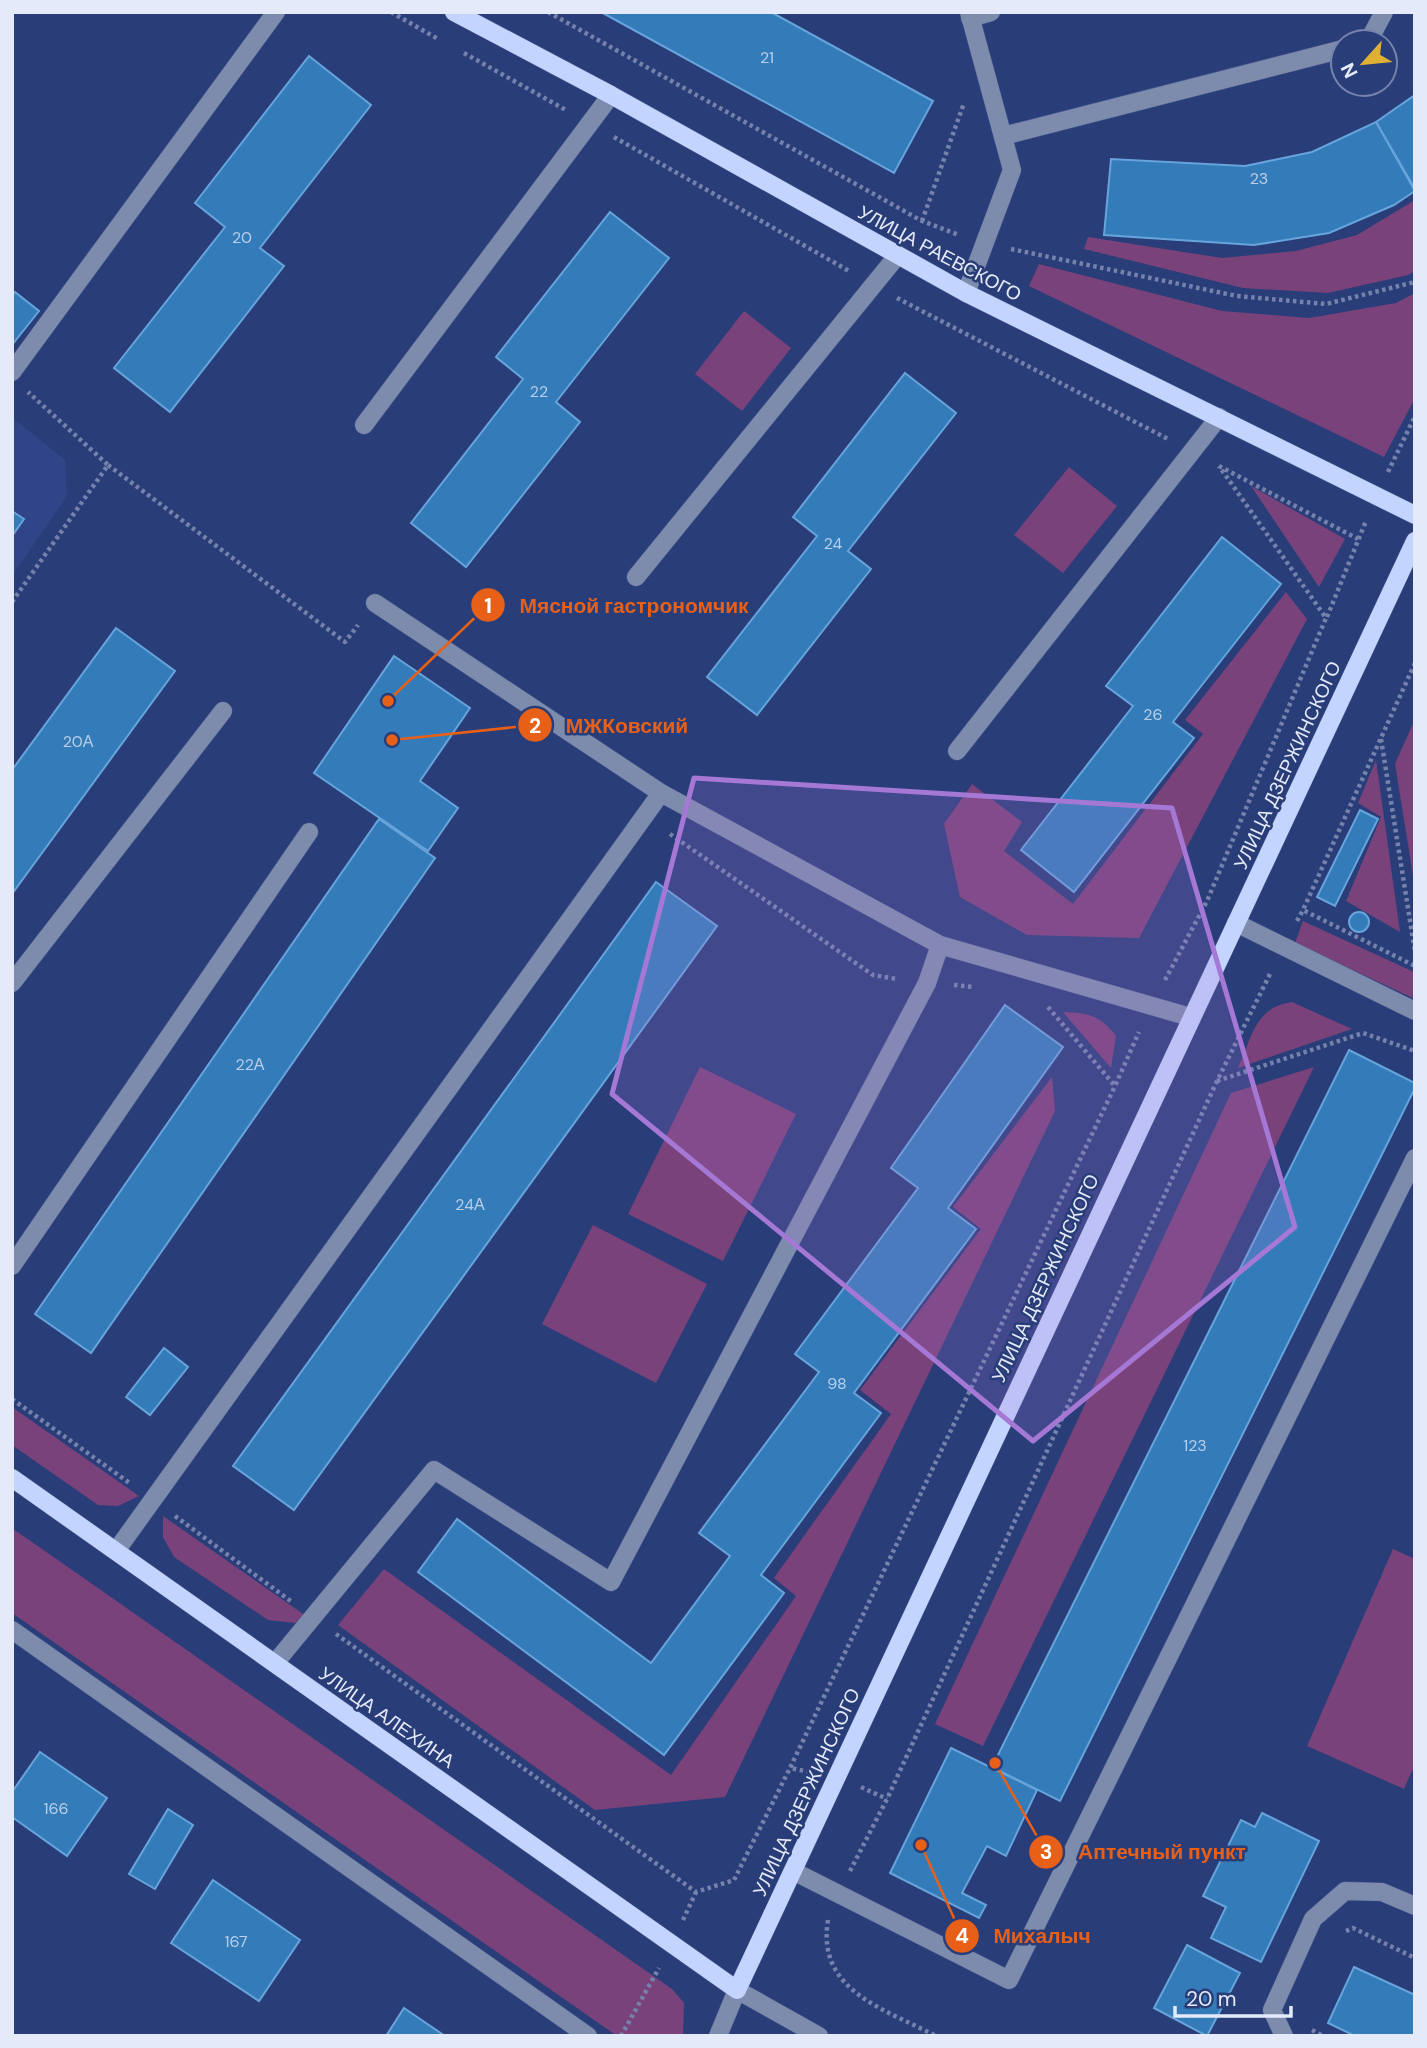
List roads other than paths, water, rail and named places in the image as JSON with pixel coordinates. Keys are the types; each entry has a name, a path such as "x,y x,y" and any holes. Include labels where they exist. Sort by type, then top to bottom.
{"main road":[{"name":"УЛИЦА РАЕВСКОГО","path":"454,12 611,95 966,293 1415,515"},
{"name":"УЛИЦА ДЗЕРЖИНСКОГО","path":"737,1990 1415,541"},
{"name":"УЛИЦА АЛЕХИНА","path":"12,1478 737,1990"}],"street":[{"path":"17,379 276,12"},
{"path":"966,293 986,246 1012,170 970,15 991,12"},
{"path":"1375,28 1384,12"},
{"path":"1003,136 1329,53"},
{"path":"364,425 611,95"},
{"path":"636,578 897,256"},
{"path":"957,751 1219,417"},
{"path":"375,603 661,793 940,945 1190,1017"},
{"path":"12,983 223,711"},
{"path":"116,1552 661,793"},
{"path":"12,1266 309,831"},
{"path":"1236,923 1415,1011"},
{"path":"275,1663 434,1471 611,1581 927,983 940,945"},
{"path":"793,1871 1009,1980 1415,1158"},
{"path":"12,1630 589,2036"},
{"path":"1284,2036 1272,2010 1313,1919 1345,1891 1381,1892 1415,1906"},
{"path":"737,1990 818,2036"},
{"name":"УЛИЦА ДЗЕРЖИНСКОГО","path":"718,2036 737,1990"}],"place":[{"name":"Мясной гастрономчик","path":"388,701"},
{"name":"МЖКовский","path":"392,740"},
{"name":"Аптечный пункт","path":"995,1763"},
{"name":"Михалыч","path":"921,1845"}]}
